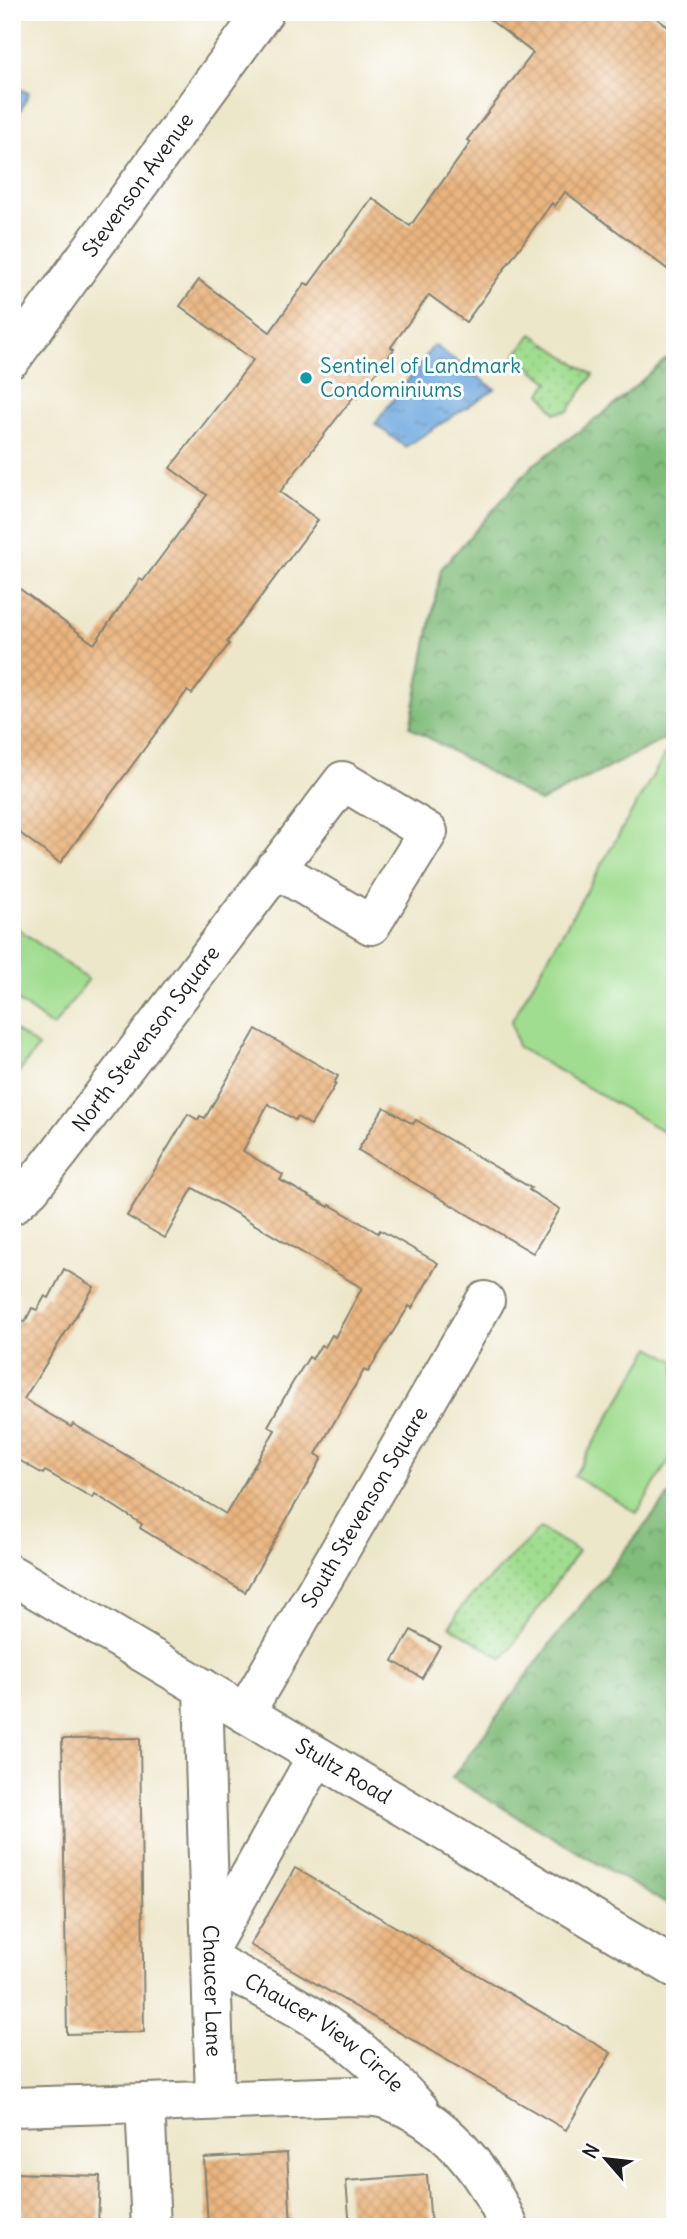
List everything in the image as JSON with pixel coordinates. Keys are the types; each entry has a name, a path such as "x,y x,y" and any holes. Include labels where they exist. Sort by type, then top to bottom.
{"street":[{"name":"Stevenson Avenue","path":"12,358 264,12"},
{"name":"North Stevenson Square","path":"12,1205 31,1188 59,1153 275,868"},
{"name":"South Stevenson Square","path":"245,1713 485,1301"},
{"name":"Stultz Road","path":"12,1575 675,1968"},
{"name":"Chaucer Lane","path":"203,1688 215,2099"},
{"path":"210,1954 317,1756"},
{"name":"Chaucer View Circle","path":"210,1954 348,2042 387,2075 427,2119 455,2143 481,2174 497,2199 509,2227"},
{"name":"Chaucer View Circle","path":"215,2099 353,2096 383,2098 427,2119"},
{"path":"12,2107 215,2099"},
{"path":"145,2103 151,2227"}],"green space":[{"path":"532,334 593,375 568,411 555,413 541,393 549,382 515,356"},
{"path":"675,351 675,734 540,802 410,727 441,569 532,466 613,406"},
{"path":"675,737 675,1138 518,1047 511,1022"},
{"path":"12,924 88,980 53,1027 12,997"},
{"path":"12,1028 38,1047 12,1082"},
{"path":"651,1347 675,1361 675,1450 637,1513 574,1476"},
{"path":"675,1488 675,1909 452,1778 553,1640"},
{"path":"540,1528 578,1551 503,1659 450,1626 462,1606"}],"water":[{"path":"12,85 29,93 12,128"},
{"path":"434,345 495,389 405,447 375,424"}],"building":[{"path":"480,12 648,12 675,32 675,275 565,192 555,206 552,203 466,322 429,295 391,347 394,349 357,398 354,396 280,492 318,520 227,642 229,644 192,694 187,691 60,863 12,827 12,583 94,644 140,579 143,581 207,495 170,468 253,360 180,306 199,280 270,332 305,283 309,285 372,198 410,226 471,142 467,140 533,53"},
{"path":"256,1029 338,1076 334,1083 336,1084 311,1125 297,1117 295,1120 268,1104 243,1151 283,1175 280,1180 378,1233 380,1230 438,1263 412,1308 409,1306 368,1372 364,1370 316,1454 322,1458 245,1592 140,1528 142,1524 95,1494 93,1498 12,1456 12,1315 25,1322 32,1308 37,1310 45,1296 49,1298 64,1269 94,1287 24,1399 71,1427 73,1424 226,1514 275,1430 268,1426 293,1382 309,1357 312,1359 321,1345 325,1347 332,1335 335,1337 362,1288 193,1188 165,1238 127,1216 188,1114 198,1120 200,1116 205,1118"},
{"path":"384,1107 413,1124 416,1120 531,1188 529,1190 560,1209 533,1253 358,1150"},
{"path":"411,1630 440,1646 422,1678 393,1661"},
{"path":"140,1738 144,2032 67,2034 62,1739"},
{"path":"295,1868 611,2053 566,2130 250,1945"},
{"path":"287,2153 291,2227 208,2227 204,2158"},
{"path":"12,2173 100,2176 98,2227 12,2227"},
{"path":"427,2175 431,2227 350,2227 346,2181"}],"place":[{"name":"Sentinel of Landmark Condominiums","path":"306,378"}]}
